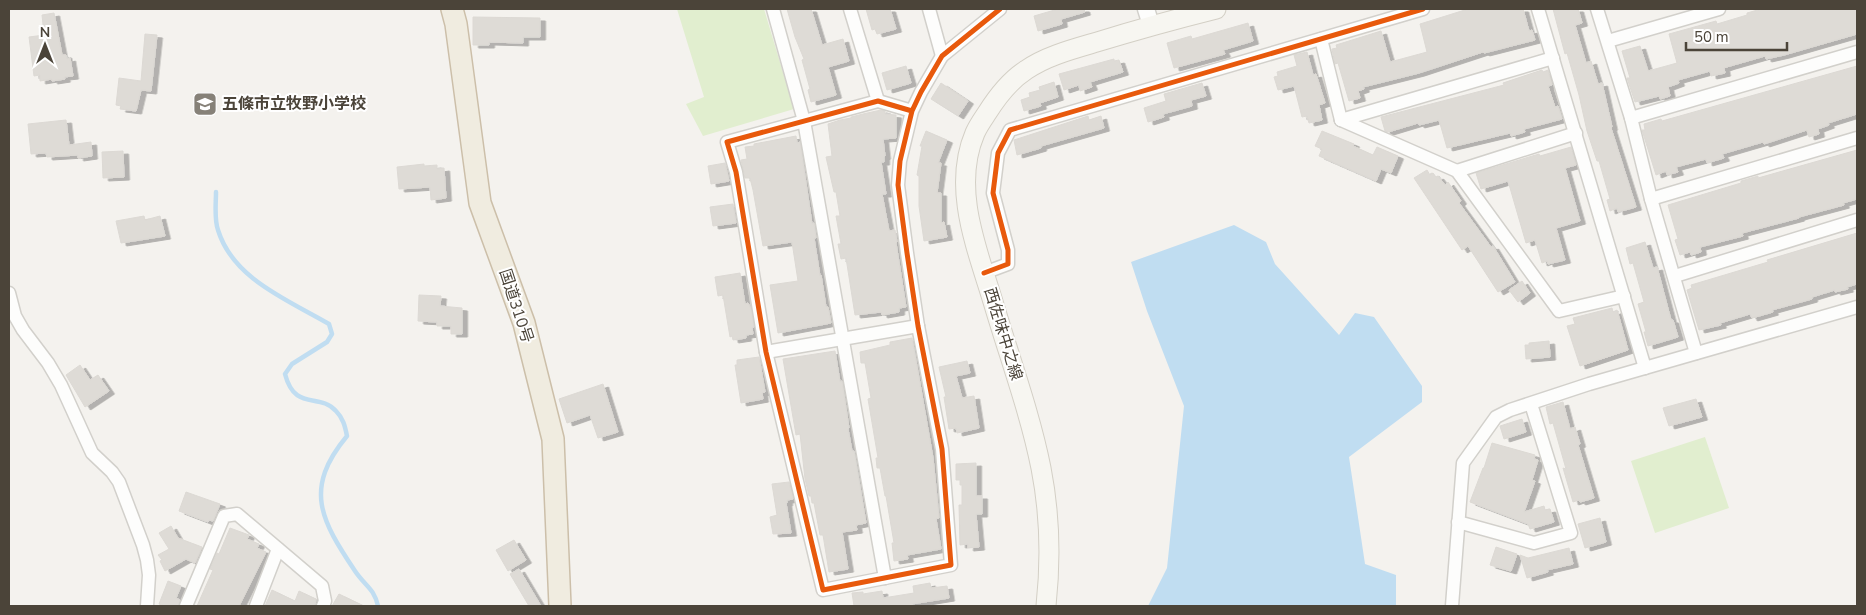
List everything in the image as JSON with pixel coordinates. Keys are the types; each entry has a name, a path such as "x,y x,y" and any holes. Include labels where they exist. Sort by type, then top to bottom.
{"highway":[{"name":"国道310号","path":"452,9 456,24 480,203 524,323 553,439 560,606"}],"main road":[{"name":"西佐味中之線","path":"1046,606 1050,524 1041,468 970,225 966,183 969,156 975,132 994,101 1006,87 1026,70 1052,57 1149,17 1216,9"}],"street":[{"path":"773,9 804,121 885,578"},
{"path":"850,9 878,101"},
{"path":"929,9 942,56"},
{"path":"912,111 878,101 727,142 736,172 766,352 823,590 951,566 942,449 918,326 898,186 900,161 912,111 942,56 1000,9"},
{"path":"984,273 1008,264 1008,250 993,193 998,154 1010,130 1423,9"},
{"path":"1538,9 1645,368"},
{"path":"1597,9 1631,118 1651,199 1696,353"},
{"path":"1608,41 1719,9"},
{"path":"1321,40 1341,120"},
{"path":"1631,118 1857,52"},
{"path":"1341,120 1553,58"},
{"path":"1341,120 1457,171 1559,311 1624,296"},
{"path":"1457,171 1576,133"},
{"path":"1651,199 1857,138"},
{"path":"1675,276 1857,220"},
{"path":"9,293 15,316 61,384 92,453 112,472 119,482 143,545 149,575 147,606"},
{"path":"1452,606 1463,463 1496,418 1510,410 1590,384 1696,353 1857,310"},
{"path":"766,352 918,326"},
{"path":"1458,522 1534,543 1571,534 1530,404"},
{"path":"186,606 224,516 238,514 322,586 325,601 323,606"},
{"path":"256,606 278,550"}],"green space":[{"path":"677,9 764,9 794,109 703,136 686,104 704,97"},
{"path":"1705,437 1729,508 1655,533 1631,461"}],"water":[{"path":"1234,225 1266,242 1275,264 1339,335 1355,313 1374,317 1422,386 1422,402 1349,457 1365,564 1396,575 1396,606 1148,606 1167,568 1184,406 1147,311 1131,262"}],"building":[{"path":"787,9 811,9 822,45 843,39 849,61 828,67 836,95 811,102 808,90 810,89 802,60 804,59"},
{"path":"866,9 890,9 896,29 877,34 875,29 872,30"},
{"path":"1058,9 1084,9 1085,12 1061,19 1062,24 1038,31 1034,16"},
{"path":"1468,9 1523,9 1529,31 1532,30 1535,40 1483,52 1419,73 1363,87 1364,89 1358,91 1360,98 1349,101 1338,63 1335,64 1332,49 1337,48 1336,45 1381,31 1390,62 1427,52 1420,24"},
{"path":"1553,9 1578,9 1582,23 1575,25 1586,63 1591,61 1598,84 1602,83 1611,128 1636,207 1618,212 1617,208 1610,211 1607,200 1610,199 1599,161 1597,161 1587,131 1579,95 1567,53 1565,54"},
{"path":"1761,9 1857,9 1857,34 1784,55 1766,59 1765,56 1730,66 1724,68 1725,73 1711,76 1710,71 1678,80 1679,83 1668,87 1670,96 1660,99 1659,96 1635,102 1627,78 1630,78 1622,51 1640,46 1648,71 1677,63 1669,34 1716,21 1717,24"},
{"path":"54,13 62,55 66,55 67,59 70,58 73,76 52,81 52,79 40,81 40,75 34,76 29,37 44,35 42,15"},
{"path":"473,17 540,18 540,37 523,37 523,43 489,42 489,45 473,45"},
{"path":"1248,23 1253,41 1223,50 1225,54 1174,68 1167,43 1191,36 1192,39"},
{"path":"145,34 157,35 151,91 141,90 136,111 120,109 121,106 116,105 119,78 141,81"},
{"path":"1307,52 1313,75 1316,74 1325,103 1319,105 1322,120 1309,123 1307,116 1302,117 1294,86 1278,90 1274,77 1278,76 1277,72 1297,66 1294,55"},
{"path":"1114,59 1114,61 1119,60 1123,72 1090,82 1092,87 1080,91 1079,85 1064,90 1059,74"},
{"path":"906,66 911,83 887,90 882,73"},
{"path":"1857,66 1857,114 1828,123 1829,125 1818,129 1819,134 1809,137 1807,130 1764,144 1763,142 1722,154 1724,158 1707,163 1706,159 1676,167 1678,172 1667,175 1666,171 1656,175 1642,130 1645,130 1644,124 1661,119 1662,121"},
{"path":"1542,70 1543,72 1548,70 1552,85 1548,86 1555,107 1558,106 1562,119 1524,129 1525,132 1511,136 1510,133 1447,148 1439,120 1419,125 1418,123 1388,132 1385,131 1381,117 1504,85 1503,83"},
{"path":"1054,82 1058,97 1040,103 1041,106 1024,111 1021,100 1030,97 1029,93 1040,90 1039,87"},
{"path":"941,83 968,101 958,116 931,99"},
{"path":"1202,83 1206,96 1191,100 1192,106 1163,114 1164,117 1148,122 1144,108 1166,101 1164,94"},
{"path":"881,110 885,111 885,114 896,115 896,138 883,139 885,156 884,162 881,162 886,194 882,194 889,231 895,230 906,307 899,308 899,312 882,315 881,312 855,315 846,258 841,259 838,244 841,244 836,216 840,216 836,192 834,192 826,157 832,156 828,124"},
{"path":"1088,116 1089,120 1101,116 1104,128 1017,155 1014,140"},
{"path":"66,120 69,145 91,142 92,156 78,158 78,155 47,157 46,153 31,154 28,124"},
{"path":"926,131 947,140 938,163 941,163 937,193 941,193 941,223 944,222 947,237 924,241 919,206 919,176 917,175 922,146 920,146"},
{"path":"1322,131 1354,144 1353,146 1373,155 1377,147 1398,156 1391,173 1381,169 1376,181 1319,156 1322,149 1315,146"},
{"path":"796,136 797,143 800,142 812,224 814,223 816,238 814,238 820,276 831,323 778,333 770,285 798,281 792,242 763,246 750,178 745,178 741,160 747,159 745,147"},
{"path":"1571,147 1576,165 1565,168 1580,221 1556,228 1565,260 1548,264 1547,261 1542,263 1535,240 1526,243 1508,181 1481,189 1476,173 1539,154 1540,156"},
{"path":"1857,150 1857,199 1843,203 1844,205 1742,233 1743,236 1700,247 1701,252 1691,255 1690,252 1680,255 1675,240 1678,239 1668,205 1758,176 1758,178"},
{"path":"123,151 124,177 103,178 102,152"},
{"path":"725,163 729,181 711,184 708,166"},
{"path":"424,164 424,166 437,165 437,169 444,168 446,198 431,200 430,187 399,189 397,167"},
{"path":"1427,170 1430,175 1433,173 1436,177 1438,176 1445,185 1448,182 1461,201 1459,203 1491,247 1493,246 1515,282 1498,292 1468,246 1462,250 1414,178"},
{"path":"733,204 736,223 713,226 710,207"},
{"path":"144,216 145,220 160,216 165,236 121,243 116,221"},
{"path":"1857,233 1857,284 1847,287 1848,289 1835,292 1835,290 1812,297 1812,299 1772,310 1773,312 1752,318 1750,314 1720,323 1721,325 1699,330 1687,290 1692,288 1691,285"},
{"path":"1645,242 1653,268 1657,267 1671,320 1673,320 1678,337 1648,346 1638,304 1644,302 1633,263 1630,264 1626,248"},
{"path":"740,273 745,304 748,303 751,309 754,327 752,328 753,334 746,335 746,338 733,340 732,336 730,337 723,295 718,296 715,277"},
{"path":"1522,281 1530,293 1518,302 1509,290"},
{"path":"419,295 441,296 440,306 462,308 462,334 451,334 451,326 437,326 437,322 418,321"},
{"path":"1612,308 1613,312 1617,310 1628,350 1580,366 1567,326 1575,324 1573,318"},
{"path":"912,338 933,458 939,518 936,519 941,549 907,555 908,559 894,561 892,543 894,543 886,496 880,468 877,468 876,458 878,458 868,399 871,398 865,363 861,363 860,352 890,345 890,342"},
{"path":"1549,341 1550,357 1526,359 1525,345"},
{"path":"835,351 840,382 842,381 848,429 852,451 854,451 866,523 856,525 857,530 842,532 848,569 829,572 823,535 820,535 814,503 812,503 811,496 809,496 805,479 800,434 796,435 783,359"},
{"path":"759,357 765,392 762,393 763,399 741,403 735,365 737,365 737,360"},
{"path":"967,361 970,373 956,376 962,398 974,396 979,428 957,433 956,428 949,429 944,397 946,397 939,367"},
{"path":"80,365 90,380 98,375 109,391 85,407 66,375"},
{"path":"603,384 618,432 598,438 590,415 567,423 559,399"},
{"path":"1696,399 1702,417 1669,426 1663,408"},
{"path":"1563,402 1570,429 1575,427 1580,444 1578,445 1594,498 1580,502 1579,500 1573,502 1553,423 1550,424 1546,407"},
{"path":"1522,419 1526,432 1504,439 1500,426"},
{"path":"1492,443 1535,455 1534,459 1538,460 1532,480 1535,481 1524,512 1544,506 1545,510 1550,509 1554,522 1530,529 1528,524 1470,502"},
{"path":"976,463 976,496 982,496 982,514 976,514 979,547 968,548 968,544 960,545 959,505 962,505 962,485 960,485 960,480 956,480 956,464"},
{"path":"789,482 793,499 787,500 786,503 791,533 773,534 770,517 777,515 772,484"},
{"path":"186,492 220,504 213,521 209,520 208,522 179,511"},
{"path":"1600,518 1606,542 1585,548 1578,524"},
{"path":"171,526 178,538 202,547 195,563 186,559 165,571 160,561 162,560 158,555 169,549 159,533"},
{"path":"230,528 249,535 247,539 259,544 257,548 266,552 239,606 197,606 213,570 210,569 217,553 219,554"},
{"path":"514,540 526,560 508,571 496,550"},
{"path":"1496,547 1517,554 1511,571 1490,565"},
{"path":"1569,548 1573,564 1547,570 1548,572 1527,578 1520,555 1528,558"},
{"path":"519,569 541,606 529,606 510,574"},
{"path":"168,581 181,586 176,598 180,600 178,606 159,604"},
{"path":"930,583 931,588 947,586 949,598 912,604 913,606 854,606 852,593 863,592 863,594 882,591 883,598 914,593 913,586"},
{"path":"272,590 295,601 299,591 316,599 315,606 265,606"},
{"path":"339,594 364,606 332,606"}],"waterway":[{"path":"216,192 218,230 225,247 236,262 249,275 280,297 329,324 332,334 327,342 292,364 285,374 289,386 295,393 308,400 329,406 336,411 343,422 347,436 333,455 325,472 321,489 322,504 333,536 355,571 372,591 378,606"}],"cycle path":[{"path":"912,111 878,101 727,142 736,172 766,352 823,590 951,565 942,449 918,326 907,253 898,185 900,161 912,111 942,56 1000,9"},
{"path":"984,273 1008,264 1008,250 993,193 998,153 1010,130 1423,9"}],"place":[{"name":"五條市立牧野小学校","path":"205,104"}]}
